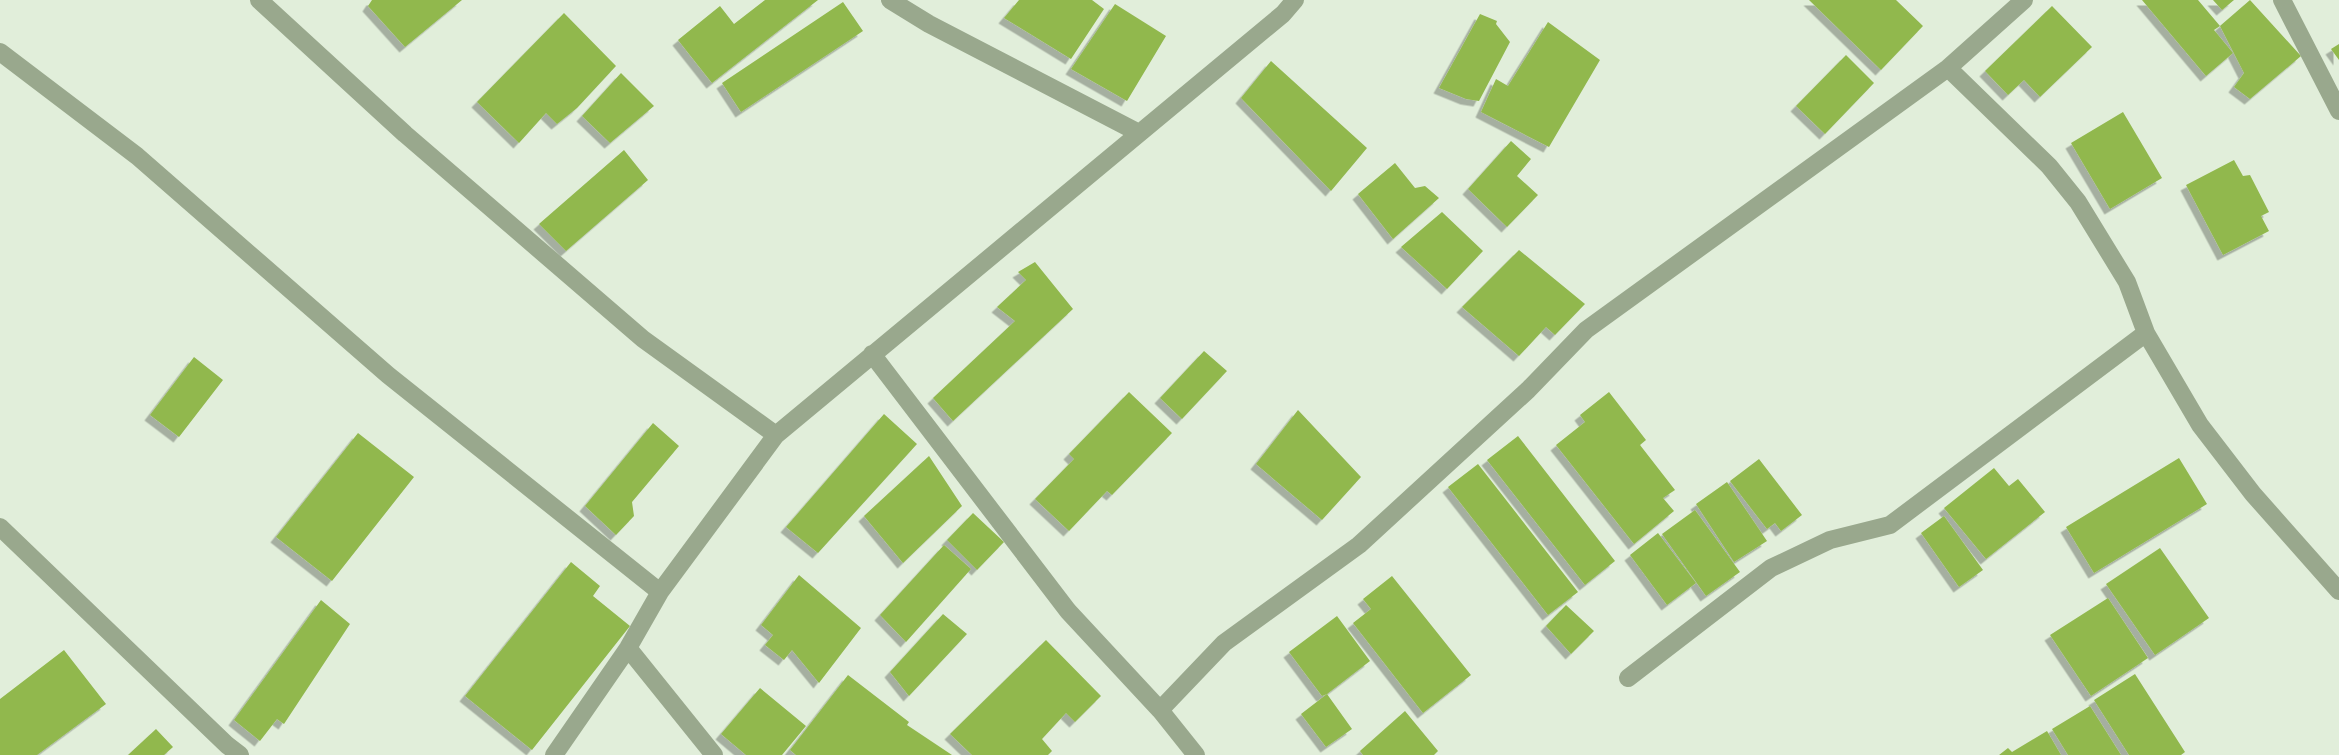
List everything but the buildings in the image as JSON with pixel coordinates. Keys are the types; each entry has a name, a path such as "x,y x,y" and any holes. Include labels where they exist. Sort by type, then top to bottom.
{"street":[{"path":"259,0 405,134 643,339 776,435"},
{"path":"890,0 940,29 1139,133"},
{"path":"554,755 628,648 660,592 776,435 1283,14 1295,0"},
{"path":"1160,710 1224,643 1359,545 1528,390 1586,330 1948,68 2024,0"},
{"path":"2283,0 2339,111"},
{"path":"0,52 138,156 388,375 660,592"},
{"path":"1948,68 2049,166 2078,202 2127,282 2146,333 2200,425 2253,494 2339,591"},
{"path":"1628,678 1771,568 1830,540 1890,525 2146,333"},
{"path":"872,354 1068,611 1160,710 1196,755"},
{"path":"0,527 240,755"},
{"path":"628,648 714,755"}]}
